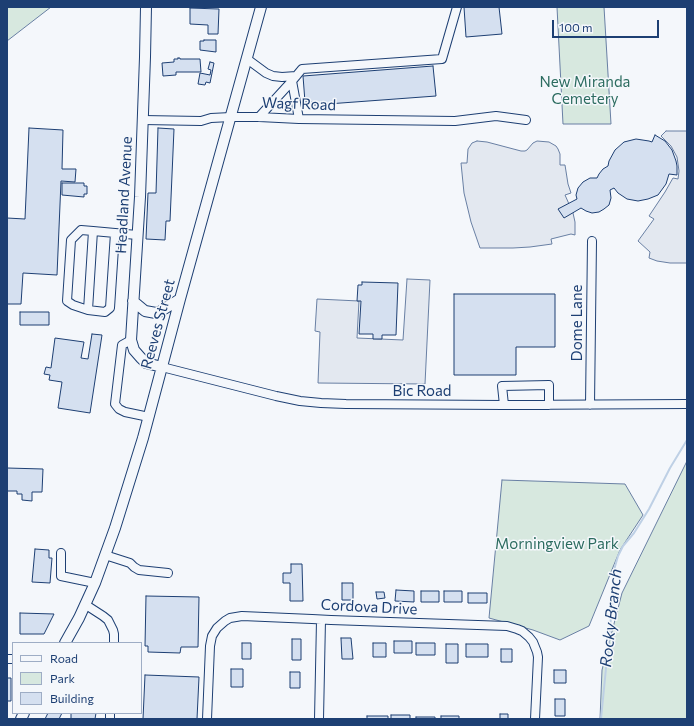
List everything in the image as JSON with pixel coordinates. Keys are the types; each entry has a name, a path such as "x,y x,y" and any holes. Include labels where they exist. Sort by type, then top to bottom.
{"main road":[{"name":"Headland Avenue","path":"131,340 138,235 146,50 146,7"},
{"name":"Reeves Street","path":"66,642 86,605 115,528 149,417 180,298 261,7"},
{"path":"133,301 145,311 156,312 161,311 180,298"},
{"path":"131,340 134,350 146,363 162,367"}],"street":[{"path":"259,117 302,69 442,59 458,7"},
{"path":"247,59 266,73 273,76 294,79"},
{"path":"294,79 299,119"},
{"name":"Wagf Road","path":"143,120 201,121 211,118 230,117 455,120 496,116 526,120"},
{"path":"115,233 110,308 105,312 88,310 73,305 67,301 71,240 81,230 138,235"},
{"path":"88,310 93,231"},
{"name":"Dome Lane","path":"590,405 592,241"},
{"path":"131,340 122,344 115,404 118,409 125,412 149,417"},
{"name":"Bic Road","path":"162,367 276,396 321,404 687,404"},
{"path":"504,405 502,386 549,385 549,405"},
{"path":"61,553 61,576 95,584"},
{"path":"105,556 130,563 139,570 168,573"},
{"path":"86,605 108,620 114,634 114,642"},
{"name":"Cordova Drive","path":"207,719 210,646 212,636 220,624 230,618 242,616 507,626 517,629 530,637 537,652 535,719"},
{"path":"319,719 322,620"}],"green space":[{"path":"7,7 51,7 7,41"},
{"name":"New Miranda Cemetery","path":"557,7 604,7 611,124 563,124"},
{"path":"687,461 687,719 600,719 602,670 622,593"},
{"name":"Morningview Park","path":"502,480 625,484 643,515 620,550 589,626 560,640 533,630 489,618"}],"shaded area":[{"path":"666,131 687,131 687,263 670,263 649,258 650,252 638,241 654,219 649,216 673,178 678,179 679,171 677,157 671,146 661,136"},
{"path":"477,141 487,142 521,151 527,150 537,141 549,142 556,146 560,154 560,165 565,165 571,193 565,195 573,213 575,235 571,234 551,239 552,244 513,248 480,248 471,222 464,193 461,163 467,163 468,149 472,143"},
{"path":"407,279 430,280 425,384 318,383 320,332 315,331 317,299 359,301 357,338 403,340"}],"building":[{"path":"464,7 499,7 502,34 466,37"},
{"path":"190,8 219,9 218,34 208,34 208,25 190,24"},
{"path":"216,40 216,52 200,50 200,41"},
{"path":"174,59 200,59 201,72 176,72 176,75 163,76 162,63 174,62"},
{"path":"210,62 214,63 210,83 206,82 205,85 198,84 200,73 210,75 211,70 208,69"},
{"path":"433,66 436,96 314,105 313,102 305,102 303,76"},
{"path":"29,128 63,130 62,169 76,169 75,182 61,181 57,275 23,273 21,304 7,304 7,218 25,219"},
{"path":"158,128 174,129 170,221 166,221 165,240 146,239 148,193 156,193"},
{"path":"655,135 665,141 672,150 677,166 677,175 669,174 666,184 658,195 638,201 627,199 618,193 614,188 610,190 611,198 609,205 599,212 592,213 581,208 564,218 558,209 577,199 576,195 578,188 583,182 590,178 597,178 603,169 608,166 615,150 624,142 636,139 652,142"},
{"path":"62,183 84,183 84,186 87,186 87,194 84,194 84,197 62,195"},
{"path":"362,282 398,283 396,335 382,335 382,339 373,339 373,334 359,334 361,301 357,301 358,285 362,285"},
{"path":"454,294 555,294 555,347 516,347 516,375 454,375"},
{"path":"20,312 49,312 49,325 20,325"},
{"path":"92,334 102,335 90,413 58,408 62,382 49,380 50,375 44,374 46,367 51,368 55,338 84,342 81,358 88,359"},
{"path":"7,468 43,469 42,492 32,492 32,501 22,500 22,494 17,494 17,491 7,491"},
{"path":"35,549 49,550 49,558 52,558 50,583 32,582"},
{"path":"291,564 302,564 303,601 290,601 290,583 283,583 283,573 291,573"},
{"path":"342,583 353,583 353,600 342,600"},
{"path":"396,590 414,591 414,602 395,601"},
{"path":"421,591 439,591 439,602 421,602"},
{"path":"444,591 462,591 462,602 444,602"},
{"path":"376,592 384,592 385,598 377,599"},
{"path":"468,593 487,593 487,603 468,603"},
{"path":"146,596 199,597 198,647 181,647 180,653 148,652 148,646 145,646"},
{"path":"20,613 54,614 44,634 20,634"},
{"path":"341,638 351,638 353,659 342,659"},
{"path":"292,639 301,639 301,660 292,660"},
{"path":"394,641 412,641 412,653 394,653"},
{"path":"242,643 251,643 251,659 242,659"},
{"path":"373,643 386,643 386,657 373,657"},
{"path":"416,643 435,643 435,655 416,655"},
{"path":"446,644 458,644 458,663 446,663"},
{"path":"466,644 488,644 488,657 466,657"},
{"path":"501,649 512,649 512,662 501,662"},
{"path":"231,669 243,669 243,687 231,687"},
{"path":"554,670 566,670 566,683 554,683"},
{"path":"290,672 300,672 300,688 290,688"},
{"path":"145,675 199,677 197,719 143,719"},
{"path":"7,678 11,678 11,701 7,701"},
{"path":"555,699 565,699 565,716 555,716"},
{"path":"48,714 62,714 59,719 45,719"},
{"path":"71,714 96,714 95,719 71,719"},
{"path":"500,714 508,714 508,719 500,719"},
{"path":"391,715 410,715 410,719 391,719"},
{"path":"367,716 388,716 388,719 367,719"},
{"path":"441,716 459,716 459,719 441,719"},
{"path":"416,717 435,717 435,719 416,719"}],"waterway":[{"name":"Rocky Branch","path":"601,719 613,597 614,570 618,556 623,546 634,533 649,509 670,468 687,440"}]}
